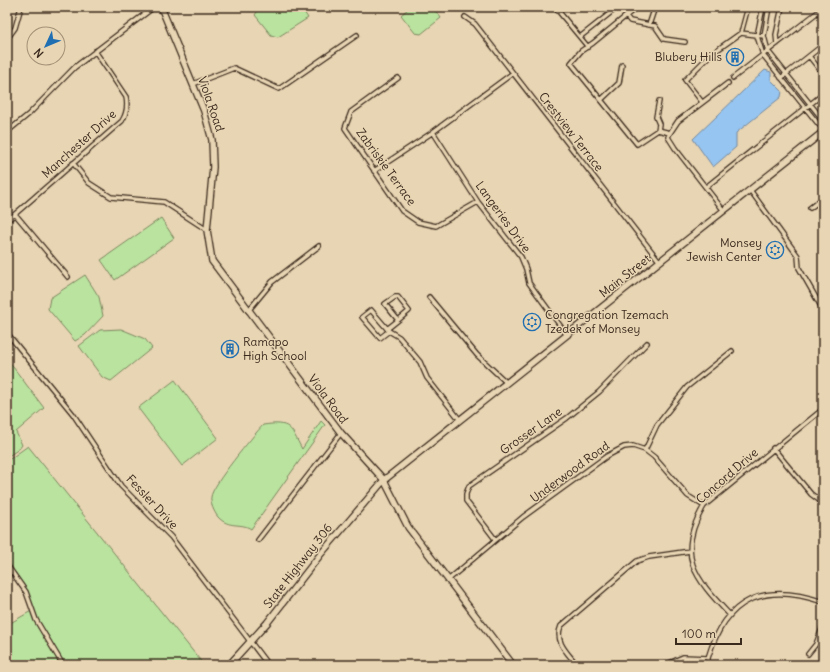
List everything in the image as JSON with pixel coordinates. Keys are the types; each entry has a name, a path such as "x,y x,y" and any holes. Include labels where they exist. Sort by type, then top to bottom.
{"main road":[{"name":"Viola Road","path":"161,7 204,111 212,140 214,167 207,230 212,261 341,433 384,480 408,528 513,665"},
{"name":"Main Street","path":"384,480 823,132"},
{"name":"State Highway 306","path":"229,665 251,641 384,480"}],"street":[{"path":"7,39 15,28 21,7"},
{"path":"7,132 29,114 67,74 154,7"},
{"path":"555,7 588,47"},
{"path":"580,37 618,7"},
{"path":"627,7 631,12"},
{"path":"637,7 581,51 571,63 637,144 658,130 659,124 656,117 659,101"},
{"path":"650,25 655,7"},
{"path":"716,50 740,34 748,7"},
{"path":"763,7 757,36 763,55 819,125 823,125"},
{"path":"769,7 764,36 768,51 823,120"},
{"path":"777,44 776,35 782,7"},
{"path":"733,78 823,8"},
{"path":"626,16 630,21 655,26 664,38 685,42"},
{"name":"Crestview Terrace","path":"465,17 476,24 513,74 660,262"},
{"path":"740,34 764,36"},
{"path":"193,84 234,68 279,89 357,35"},
{"path":"781,78 823,45"},
{"name":"Manchester Drive","path":"7,221 122,121 126,114 126,97 95,51"},
{"path":"702,102 685,80 709,56"},
{"path":"809,56 823,74"},
{"path":"601,100 618,83 622,65"},
{"path":"374,171 433,132 513,74"},
{"name":"Zabriskie Terrace","path":"398,78 351,112 345,128 402,211 418,222 436,226 478,202"},
{"path":"669,135 678,121 728,83"},
{"path":"706,187 823,94"},
{"path":"658,130 669,135 724,211"},
{"name":"Langeries Drive","path":"433,132 478,202 517,252 526,269 529,283 567,335"},
{"path":"73,163 89,183 111,197 164,202 207,230"},
{"path":"750,190 798,256 799,268 823,310"},
{"path":"810,208 823,198"},
{"path":"15,214 68,277"},
{"path":"248,311 272,282 319,246"},
{"path":"398,320 385,304 395,296 409,311 398,320 388,330 380,338 362,317 371,310 388,330 398,337 420,362 427,378 460,420"},
{"path":"429,297 477,355 507,383"},
{"name":"Fessler Drive","path":"7,333 74,414 122,486 171,537 268,665"},
{"name":"Grosser Lane","path":"495,539 466,501 466,494 469,486 476,479 531,445 593,396 636,355 646,343"},
{"path":"704,506 688,496 674,482 654,457 645,450 657,424 687,387 732,351"},
{"name":"Concord Drive","path":"730,614 698,579 693,567 690,551 697,517 704,506 821,410"},
{"path":"258,540 341,433"},
{"name":"Underwood Road","path":"448,580 495,539 616,450 633,446 645,450"},
{"path":"774,448 811,494 823,503"},
{"path":"577,665 559,641 557,634 560,626 637,561 649,557 690,551"},
{"path":"7,565 26,592 36,620 52,650 63,665"},
{"path":"708,665 708,658 719,628 730,614 745,603 764,595 780,592 802,595 823,602"},
{"path":"808,654 816,644 823,626"},
{"path":"665,665 683,657 708,658"}],"green space":[{"path":"260,7 303,7 302,9 308,18 278,37 271,35 255,15"},
{"path":"410,7 431,8 441,18 421,34 415,33 401,15"},
{"path":"161,218 174,238 115,280 101,260"},
{"path":"85,275 99,297 103,316 85,335 75,341 48,309 50,298"},
{"path":"121,329 145,339 152,348 111,381 102,377 79,346 100,330"},
{"path":"7,359 44,408 16,432 22,445 19,449 7,457"},
{"path":"175,380 218,438 182,466 138,408"},
{"path":"321,421 325,425 251,529 226,523 218,517 211,502 213,491 218,482 263,425 279,424 288,427 295,435 302,449"},
{"path":"28,446 204,665 7,665 7,625 33,610 26,592 7,565 7,461"}],"water":[{"path":"765,70 771,72 771,80 782,91 781,97 736,133 736,147 713,167 693,139"}],"place":[{"name":"Blubery Hills","path":"735,57"},
{"name":"Monsey Jewish Center","path":"775,250"},
{"name":"Congregation Tzemach Tzedek of Monsey","path":"532,322"},
{"name":"Ramapo High School","path":"230,349"}]}
